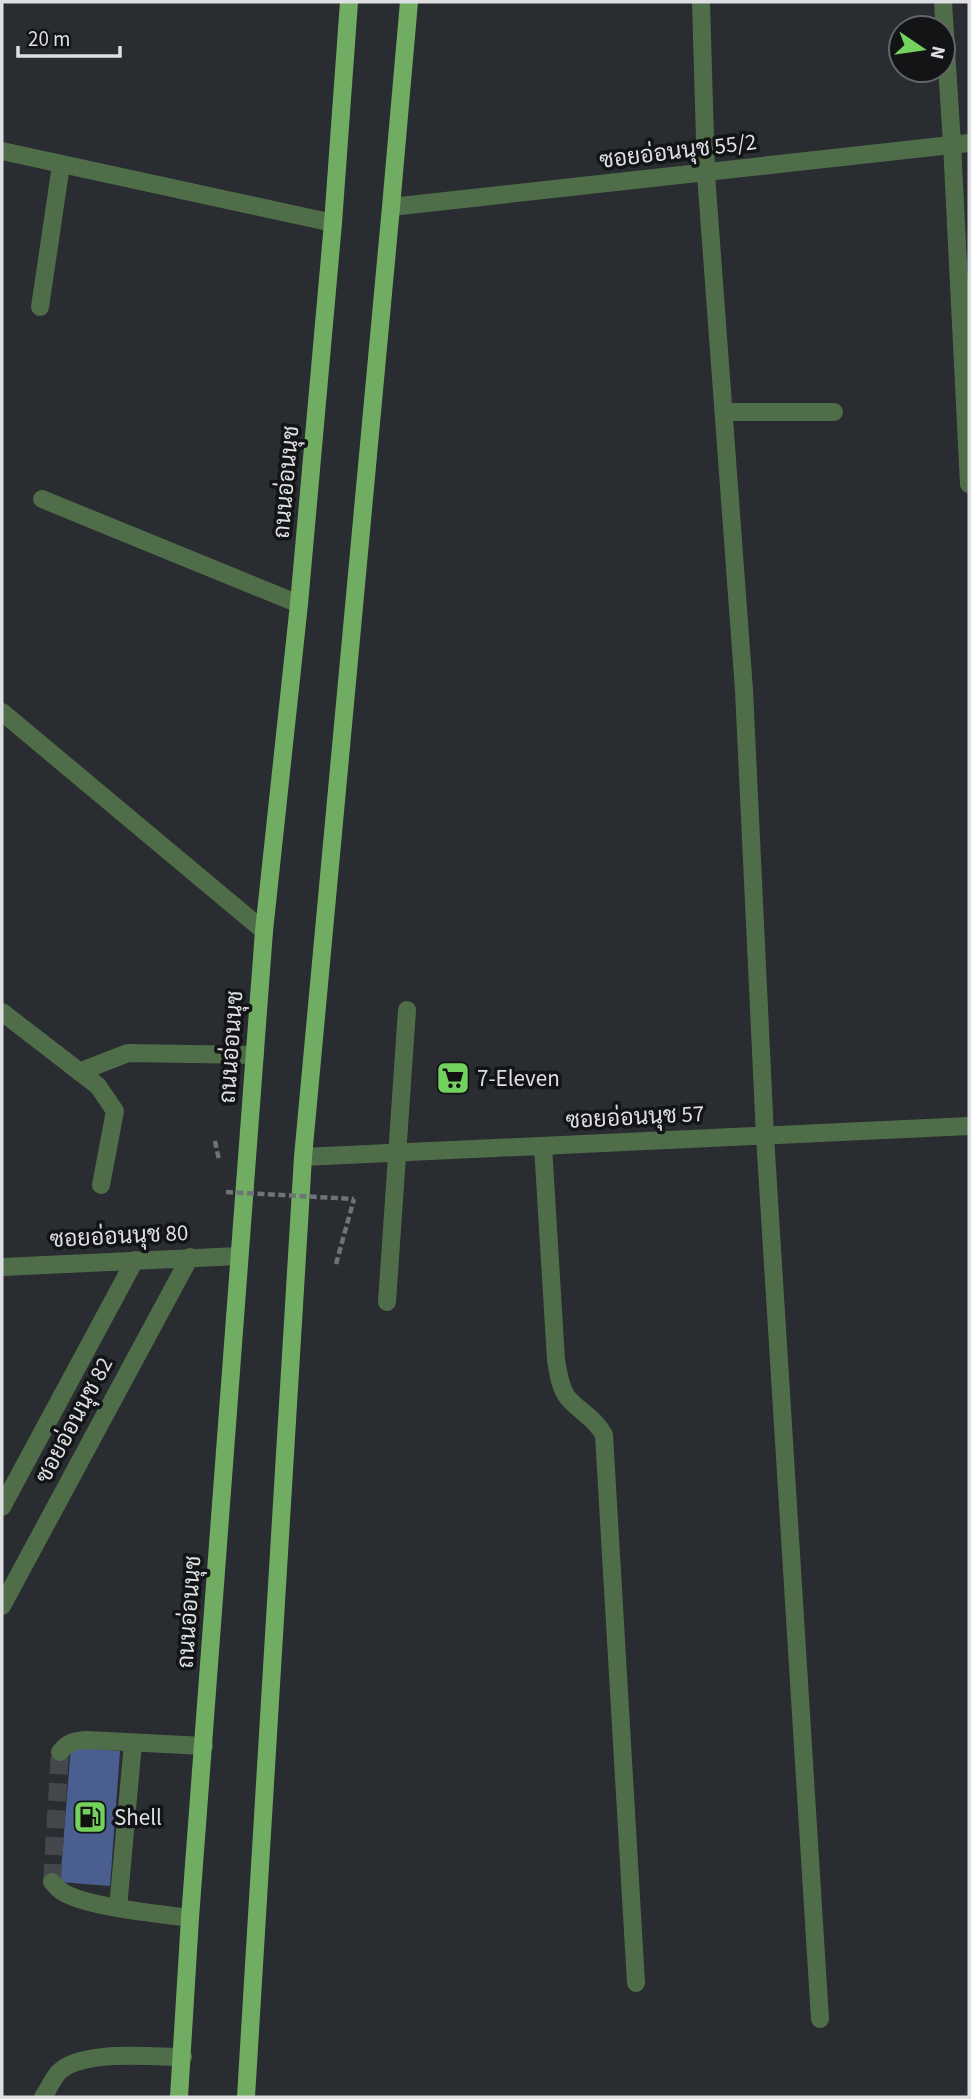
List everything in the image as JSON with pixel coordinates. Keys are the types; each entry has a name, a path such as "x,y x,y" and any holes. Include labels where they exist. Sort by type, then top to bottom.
{"main road":[{"name":"ถนนอ่อนนุช","path":"179,2097 264,931 299,604 333,223 349,2"},
{"path":"246,2097 303,1157 408,2"}],"street":[{"path":"701,2 706,174 744,690 765,1136 820,2019"},
{"path":"943,2 961,143 969,484"},
{"name":"ซอยอ่อนนุช 55/2","path":"391,207 706,174 961,143"},
{"path":"2,151 333,223"},
{"path":"40,307 61,165"},
{"path":"724,412 834,412"},
{"path":"42,499 299,604"},
{"path":"2,712 264,931"},
{"path":"387,1302 407,1010"},
{"path":"2,1012 97,1086 115,1111 101,1185"},
{"path":"79,1072 128,1053 255,1055"},
{"name":"ซอยอ่อนนุช 57","path":"303,1157 969,1126"},
{"path":"543,1146 556,1360 560,1380 567,1396 601,1428 604,1435 636,1983"},
{"name":"ซอยอ่อนนุช 80","path":"2,1267 239,1255"},
{"name":"ซอยอ่อนนุช 82","path":"2,1606 190,1257"},
{"path":"2,1507 135,1260"},
{"path":"60,1752 67,1744 75,1741 204,1746"},
{"path":"118,1908 133,1743"},
{"path":"52,1882 74,1898 118,1908 190,1918"},
{"path":"43,2097 59,2072 79,2061 114,2056 183,2057"}],"path":[{"path":"226,1192 355,1199 336,1264"}],"building":[{"name":"Shell","path":"71,1747 120,1751 110,1886 60,1882"}],"tunnel":[{"path":"52,1882 60,1752"}],"place":[{"name":"7-Eleven","path":"453,1078"},
{"name":"Shell","path":"90,1817"}]}
